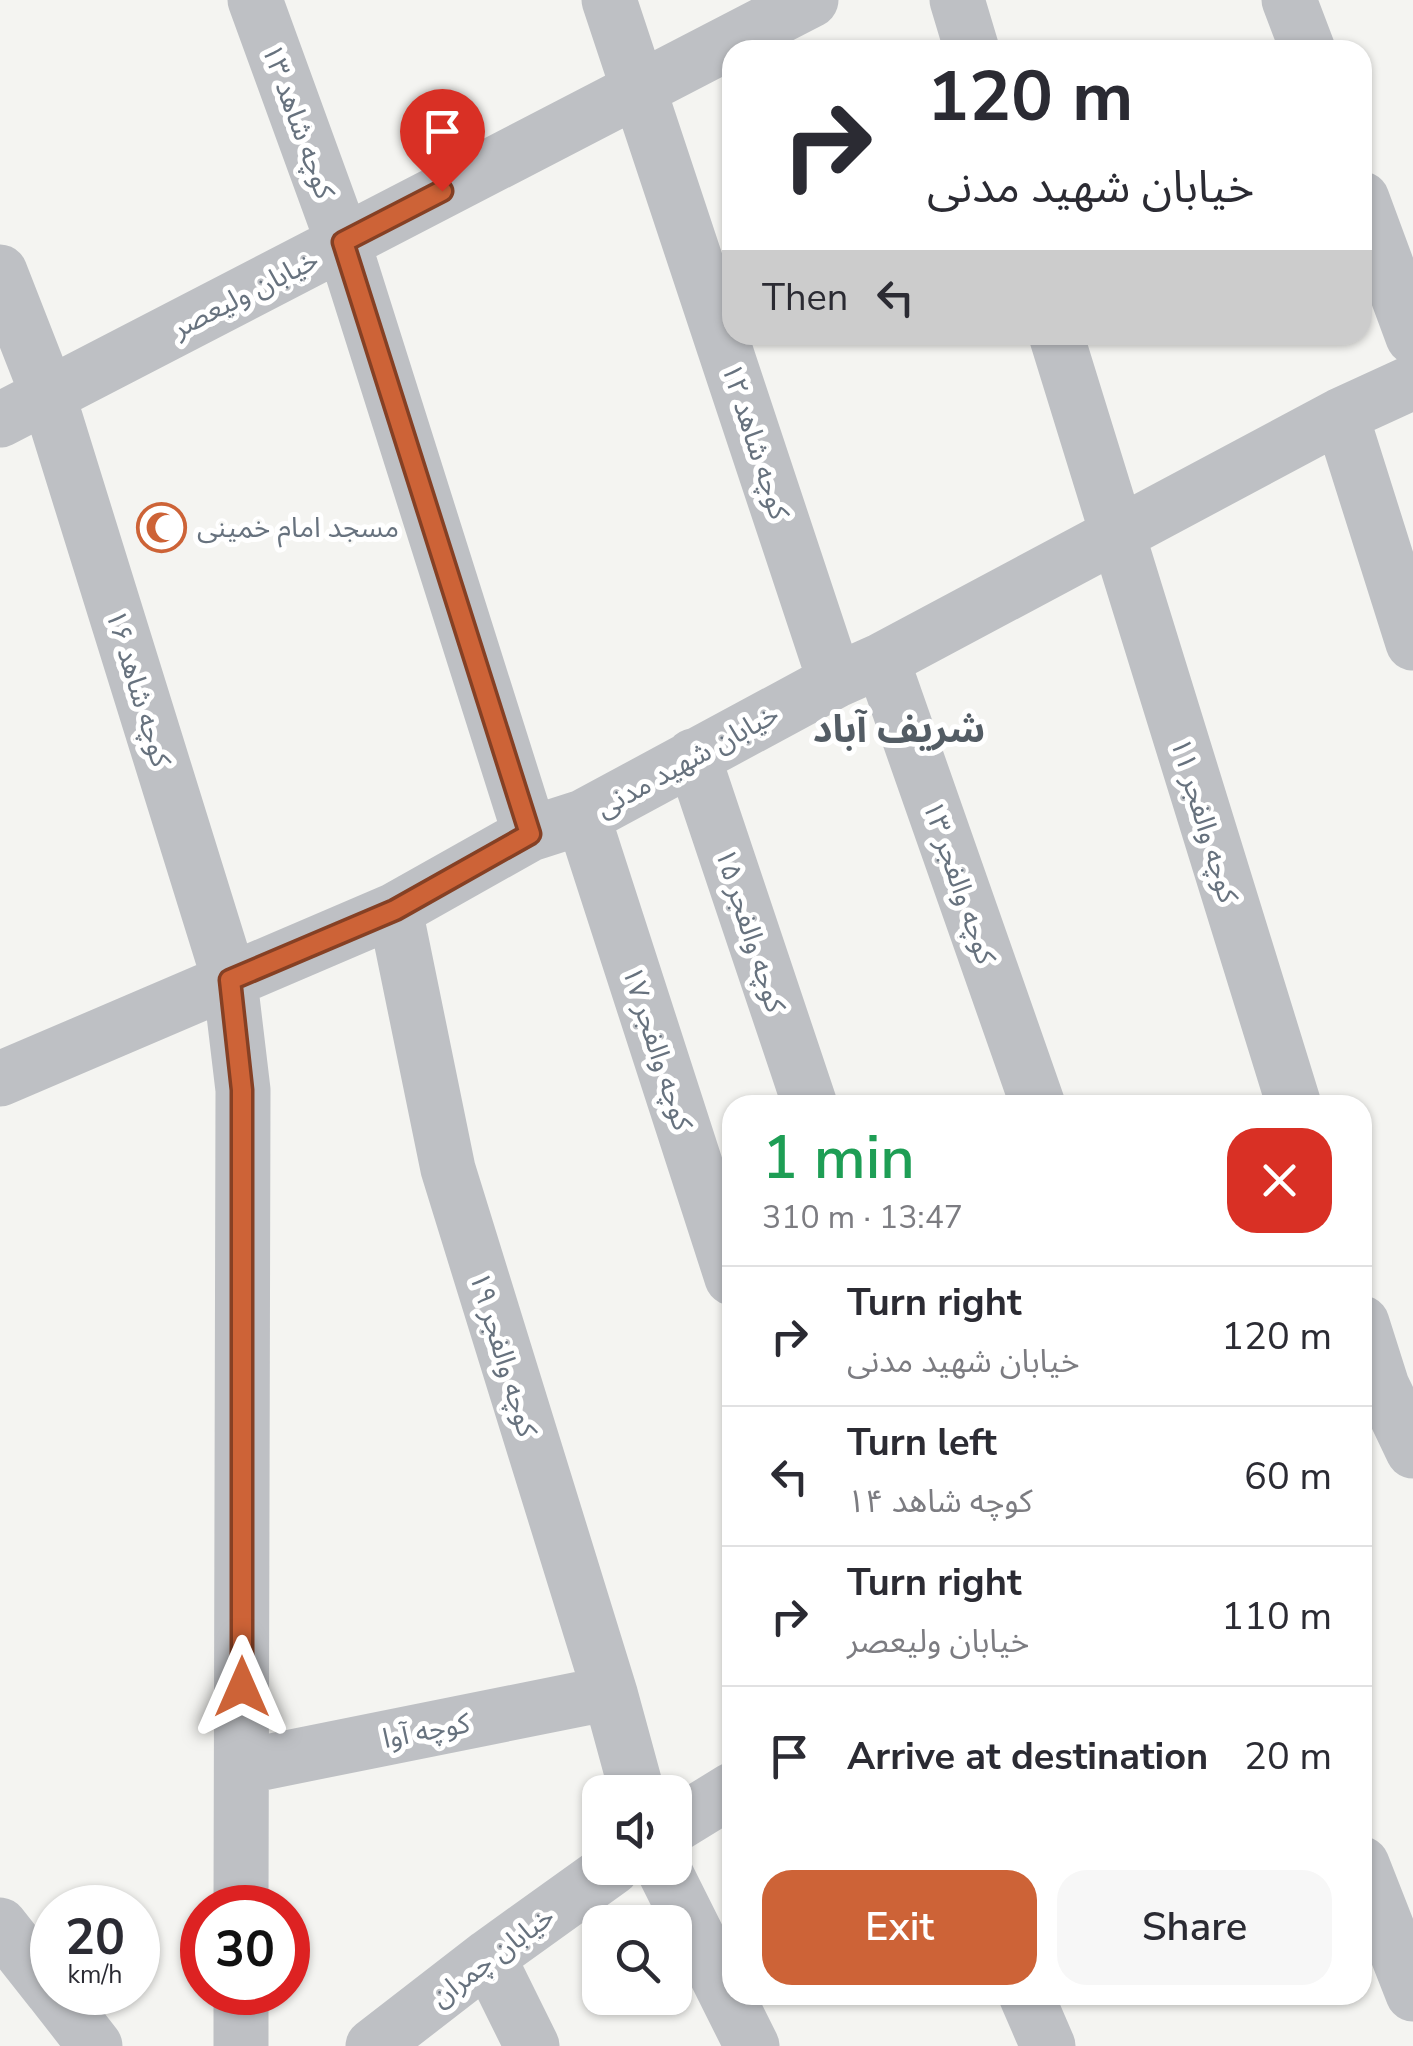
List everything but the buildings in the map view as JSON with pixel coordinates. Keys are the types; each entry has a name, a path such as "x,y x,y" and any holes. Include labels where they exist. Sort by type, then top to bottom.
{"street":[{"name":"کوچه شاهد ۱۳","path":"256,0 343,242 530,834"},
{"name":"کوچه شاهد ۱۲","path":"609,0 722,305"},
{"name":"خیابان ولیعصر","path":"733,40 810,0"},
{"path":"957,0 969,40"},
{"path":"1289,0 1304,40"},
{"name":"خیابان ولیعصر","path":"0,420 722,46"},
{"path":"1372,226 1413,337"},
{"name":"کوچه شاهد ۱۶","path":"0,272 48,395 230,980 242,1090 242,1885"},
{"name":"کوچه شاهد ۱۲","path":"737,345 858,670"},
{"name":"کوچه والفجر ۱۱","path":"1059,345 1291,1095"},
{"name":"خیابان شهید مدنی","path":"0,1079 395,910 530,834 583,817 1341,416 1413,382"},
{"path":"1341,416 1413,643"},
{"name":"کوچه والفجر ۱۳","path":"858,670 1034,1095"},
{"name":"کوچه والفجر ۱۵","path":"693,756 807,1095"},
{"name":"کوچه والفجر ۱۷","path":"583,817 722,1247"},
{"name":"کوچه والفجر ۱۹","path":"395,910 448,1170 632,1775"},
{"path":"1372,1348 1413,1450"},
{"name":"کوچه آوا","path":"242,1766 610,1692"},
{"path":"692,1815 722,1796"},
{"name":"خیابان چمران","path":"373,2046 588,1885"},
{"path":"672,1885 722,1986"},
{"path":"1372,1889 1413,1994"},
{"path":"0,1924 30,1977"},
{"path":"488,1957 532,2046"},
{"path":"732,2005 752,2046"},
{"path":"1030,2005 1048,2046"},
{"path":"63,2015 95,2046"},
{"path":"241,2015 241,2046"}],"place":[{"name":"مسجد امام خمینی","path":"162,527"}],"district":[{"name":"شریف آباد","path":"899,729"}],"route":[{"path":"242,1687 242,1090 230,980 395,910 530,834 343,242 442,191"}]}
